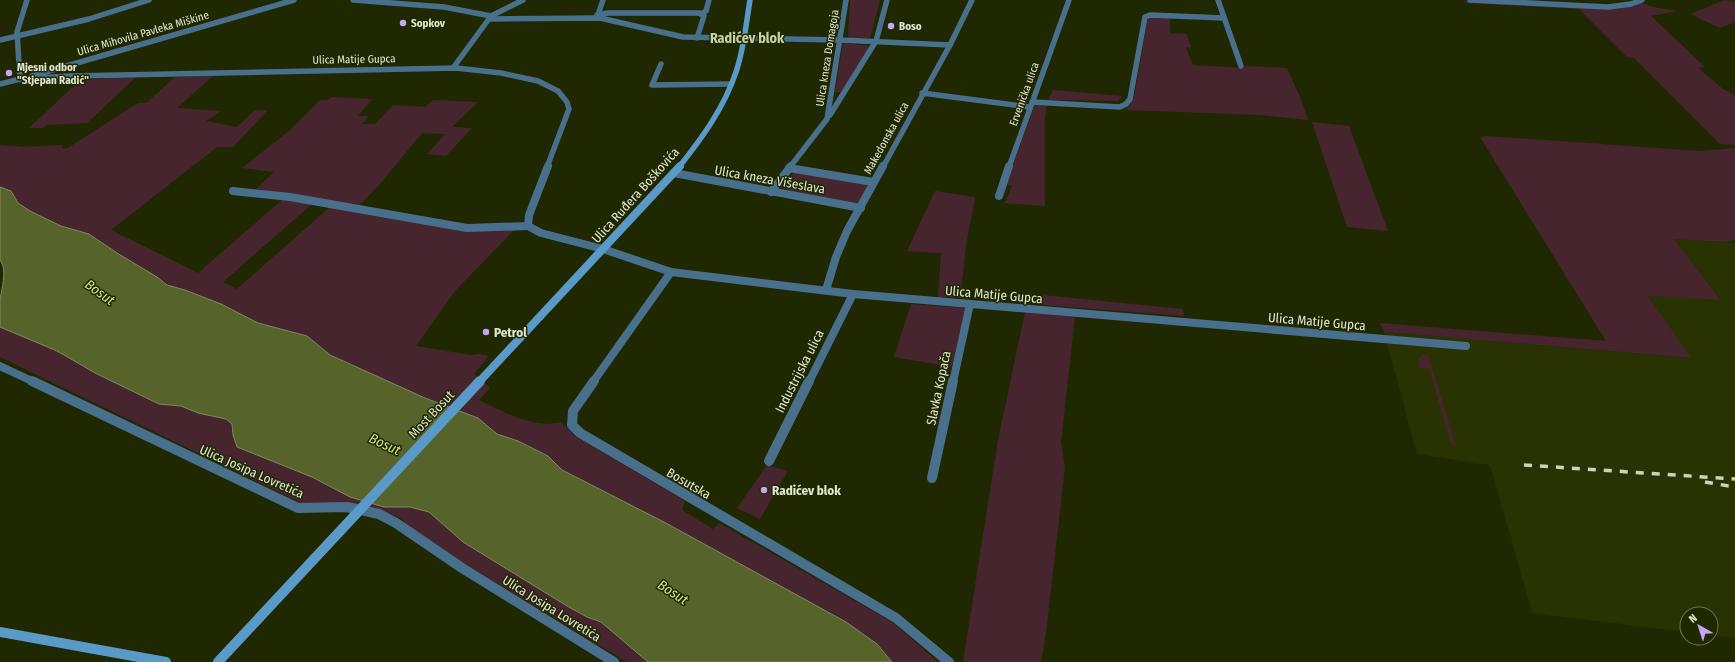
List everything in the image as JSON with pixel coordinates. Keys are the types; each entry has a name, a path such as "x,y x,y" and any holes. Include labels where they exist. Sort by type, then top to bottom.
{"main road":[{"name":"Ulica Ruđera Boškovića","path":"485,376 674,173 704,135 724,102 740,59 750,0"},
{"name":"Most Bosut","path":"218,662 485,376"},
{"path":"0,632 166,662"}],"street":[{"path":"20,79 17,32 27,0"},
{"path":"0,40 89,19 149,0"},
{"name":"Ulica Mihovila Pavleka Miškine","path":"20,79 275,2 294,0"},
{"path":"353,0 444,6 491,17 605,19 674,36 697,38 840,40 950,45"},
{"path":"453,68 491,17 523,0"},
{"path":"598,15 603,0"},
{"path":"591,18 608,13 701,14 706,11 709,0"},
{"name":"Ulica kneza Domagoja","path":"827,119 846,0"},
{"name":"Ulica kneza Domagoja","path":"771,192 827,119 876,41 887,0"},
{"name":"Makedonska ulica","path":"826,290 836,257 873,182 950,45 972,0"},
{"name":"Ervenička ulica","path":"999,196 1070,0"},
{"path":"1218,0 1241,66"},
{"path":"1470,0 1602,7 1631,4 1642,0"},
{"path":"1626,0 1631,4"},
{"path":"444,6 450,4"},
{"path":"697,38 704,16 701,14"},
{"path":"922,93 1031,105 1120,106 1126,104 1130,99 1145,17 1150,15 1224,18"},
{"path":"661,64 652,85 731,84"},
{"name":"Ulica Matije Gupca","path":"0,84 20,79 70,76 453,68 523,76 543,82 556,89 567,98 569,109 529,216 528,226"},
{"path":"790,168 873,182"},
{"name":"Ulica kneza Višeslava","path":"674,173 861,208"},
{"name":"Ulica Matije Gupca","path":"233,191 290,197 467,228 528,226 540,233 603,249 671,272 853,294 1466,346"},
{"name":"Bosutska","path":"671,272 573,411 571,420 572,425 580,433 625,460 842,584 896,618 949,662"},
{"name":"Industrijska ulica","path":"770,461 853,294"},
{"name":"Slavka Kopača","path":"932,478 970,304"},
{"name":"Ulica Josipa Lovretića","path":"0,366 298,508 347,507 379,514 614,662"}],"shaded area":[{"path":"850,0 880,0 870,38 851,38 848,36"},
{"path":"1725,0 1735,2 1735,22 1720,28 1690,14"},
{"path":"1465,1 1582,7 1642,3 1653,7 1677,11 1651,16 1705,67 1698,68 1723,89 1735,95 1735,145 1720,144 1634,58 1627,57 1579,9 1466,3"},
{"path":"1170,16 1170,33 1187,34 1191,47 1186,48 1193,65 1245,68 1245,66 1287,68 1308,120 1259,115 1126,110 1134,98 1148,17"},
{"path":"843,43 870,46 842,92 835,92"},
{"path":"213,76 177,108 221,111 206,121 237,127 255,110 268,110 233,147 217,147 111,230 198,273 284,198 312,204 223,282 237,289 331,206 438,225 516,228 455,291 416,346 471,355 486,355 488,357 474,374 490,388 479,400 509,414 529,421 550,424 561,422 576,437 685,501 682,510 713,529 719,523 892,622 938,662 892,662 877,644 562,470 548,456 518,441 497,434 478,418 425,398 330,355 307,336 258,323 185,290 167,285 157,277 89,234 61,226 30,211 18,203 11,191 0,187 0,145 24,147 64,145 61,148 66,149 138,103 146,103 175,77"},
{"path":"136,77 87,123 46,125 43,128 29,128 80,80"},
{"path":"1053,90 1122,96 1118,101 1048,100"},
{"path":"331,97 372,99 358,116 369,116 362,124 375,124 393,105 425,107 433,100 478,102 452,127 472,128 446,156 427,154 445,134 422,133 381,183 358,207 256,189 274,172 242,168 290,130 320,100 328,100"},
{"path":"1035,104 1047,104 1045,118 1045,206 1005,203 1012,186 1006,184"},
{"path":"1312,122 1349,126 1388,231 1347,227"},
{"path":"1487,136 1699,151 1735,148 1735,240 1725,242 1674,239 1721,300 1648,296 1691,358 1384,332 1380,323 1606,341 1480,137"},
{"path":"794,172 865,183 867,187 860,202 856,203 781,189"},
{"path":"935,191 975,197 966,246 960,298 938,297 941,253 907,251"},
{"path":"1674,239 1735,243 1735,638 1719,636 1719,606 1679,606 1679,631 1532,613 1490,465 1417,454 1384,332 1690,358 1648,296 1721,299"},
{"path":"1043,295 1183,309 1184,316 1043,305"},
{"path":"911,304 966,308 952,367 894,357"},
{"path":"1025,312 1075,317 1061,442 1065,467 1046,633 1041,662 963,662 998,440"},
{"path":"0,327 57,351 97,374 159,404 181,406 198,413 226,419 232,424 233,435 237,447 312,477 350,497 384,507 410,507 429,512 463,542 567,606 587,617 601,622 648,662 627,662 467,565 415,531 399,517 382,511 305,505 0,357"},
{"path":"1422,355 1428,355 1456,445 1451,444 1429,369 1419,368 1418,359"},
{"name":"Radićev blok","path":"767,465 788,471 760,519 737,508"}],"water":[{"name":"Bosut","path":"0,187 11,191 18,203 30,211 61,226 89,234 157,277 167,285 185,290 221,304 258,323 307,336 330,355 425,398 478,418 497,434 518,441 548,456 562,470 664,522 846,622 877,644 892,662 648,662 601,622 587,617 567,606 463,542 429,512 410,507 384,507 350,497 312,477 237,447 233,435 232,424 226,419 198,413 181,406 159,404 97,374 57,351 0,327 0,301 4,269 0,260"}],"railway":[{"path":"1524,465 1735,479"},
{"path":"1705,482 1735,487"}],"place":[{"name":"Sopkov","path":"403,23"},
{"name":"Boso","path":"891,26"},
{"name":"Mjesni odbor \"Stjepan Radić\"","path":"9,73"},
{"name":"Petrol","path":"486,332"},
{"name":"Radićev blok","path":"764,490"}],"district":[{"name":"Radićev blok","path":"747,38"}]}
